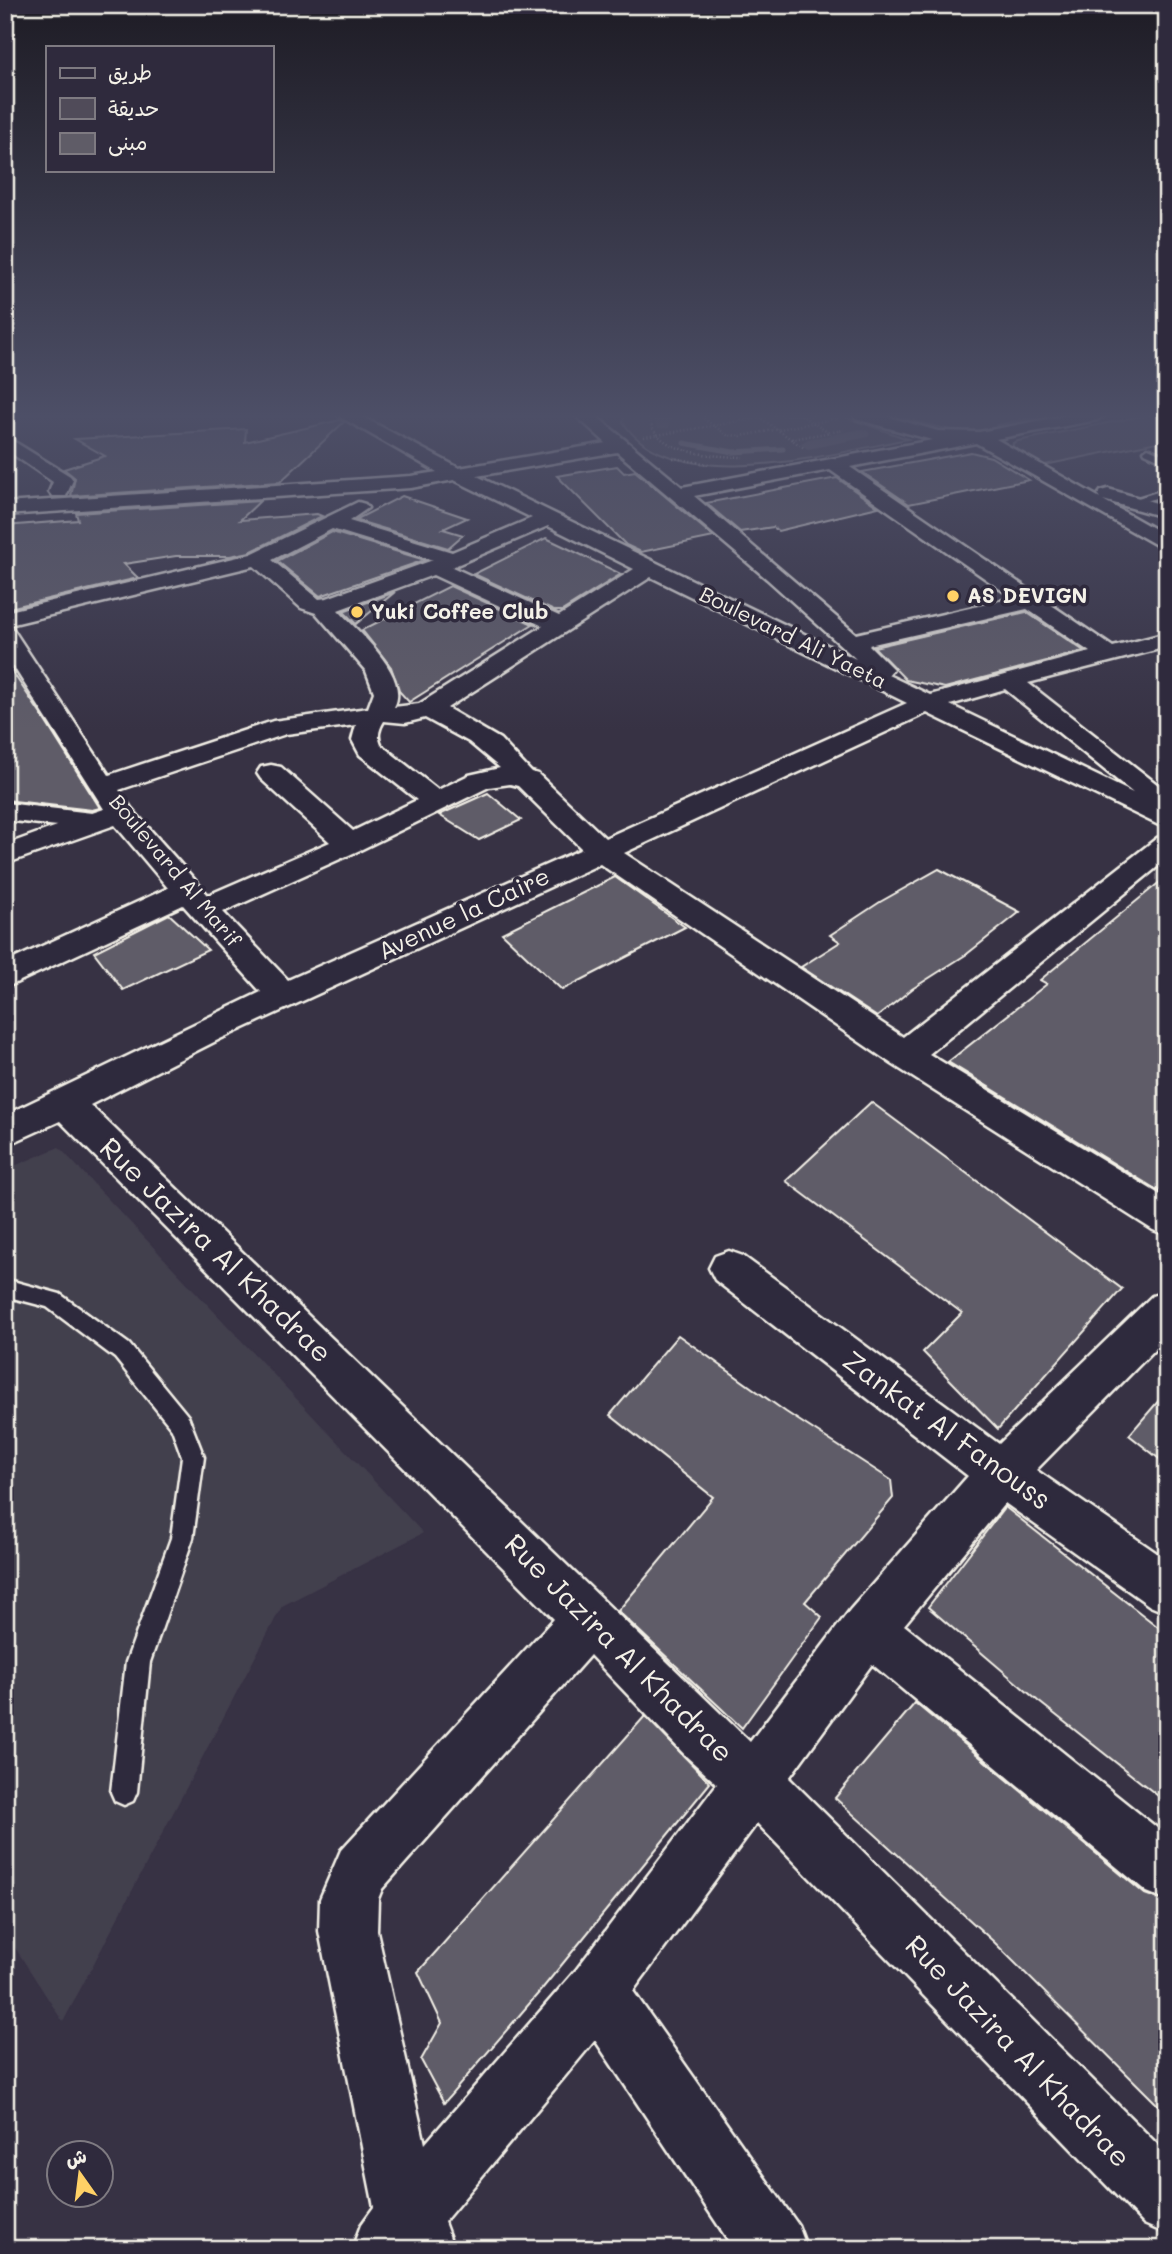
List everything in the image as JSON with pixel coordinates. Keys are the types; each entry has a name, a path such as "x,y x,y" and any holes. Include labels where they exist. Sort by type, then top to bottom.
{"street":[{"path":"5,619 258,559 339,520"},
{"path":"258,559 309,603 322,606 341,603 545,520"},
{"name":"Boulevard Ali Yaeta","path":"554,520 920,702 1167,820"},
{"path":"711,520 920,702"},
{"path":"915,520 1109,655"},
{"path":"1124,520 1167,545"},
{"path":"334,523 444,563 560,625"},
{"path":"103,786 282,727 377,714 405,715 428,709 651,568"},
{"path":"852,642 1031,601"},
{"path":"322,606 385,681 385,704 365,730 364,742 369,749 436,802"},
{"name":"Avenue la Caire","path":"5,1132 208,1030 601,852 920,702 1164,644"},
{"name":"Boulevard Al Marif","path":"10,651 103,786 107,818 195,900 284,996"},
{"path":"1009,680 1167,806"},
{"path":"428,709 473,733 510,760 520,776"},
{"path":"271,773 350,844"},
{"path":"5,977 195,900 350,844 479,781 494,777 520,776 528,780 601,852 904,1055 1167,1219"},
{"path":"5,811 107,818"},
{"path":"5,855 107,818"},
{"path":"904,1055 1167,844"},
{"name":"Rue Jazira Al Khadrae","path":"65,1102 589,1618 705,1737 755,1782 1167,2201"},
{"name":"Zankat Al Fanouss","path":"729,1268 1001,1473 1167,1589"},
{"path":"405,2237 597,1990 868,1628 1001,1473 1167,1309"},
{"path":"405,2237 353,1954 347,1917 349,1899 361,1870 589,1618"},
{"path":"868,1628 1167,1872"},
{"path":"597,1990 774,2249"}],"lane":[{"path":"5,1287 53,1300 122,1351 180,1423 193,1457 182,1538 138,1662 124,1792"}],"shaded area":[{"path":"59,1147 423,1533 282,1606 63,2022 5,1932 5,1170"}],"building":[{"path":"76,520 314,520 250,552 230,556 176,556 124,564 138,578 5,609 5,526"},
{"path":"356,520 462,520 443,529 463,535 448,548"},
{"path":"601,520 694,520 714,537 641,552 626,545"},
{"path":"726,520 823,520 778,531 773,527 740,532"},
{"path":"332,532 425,560 320,596 277,561"},
{"path":"546,538 621,574 562,611 554,611 474,574"},
{"path":"450,586 533,624 409,702 399,691 391,667 362,630"},
{"path":"395,592 356,624 343,611"},
{"path":"1026,612 1084,651 945,688 906,680 874,647"},
{"path":"5,661 100,808 92,810 5,800"},
{"path":"488,793 521,820 479,840 439,815"},
{"path":"939,869 1020,912 967,954 912,989 877,1017 801,967 840,942 830,935 880,902"},
{"path":"1167,876 1167,1196 948,1062 1047,984 1040,980"},
{"path":"615,877 685,927 562,990 502,933"},
{"path":"169,914 208,950 123,990 94,952"},
{"path":"871,1102 1122,1289 998,1429 923,1352 962,1313 786,1181"},
{"path":"678,1335 786,1412 891,1480 893,1498 805,1602 822,1617 742,1728 618,1611 713,1497 610,1415"},
{"path":"1167,1391 1167,1465 1129,1435"},
{"path":"1005,1507 1167,1634 1167,1803 1038,1701 928,1607"},
{"path":"915,1703 1145,1894 1167,1902 1167,2114 994,1942 835,1798"},
{"path":"645,1716 710,1783 542,1989 444,2103 421,2060 442,2023 418,1972"}],"place":[{"name":"AS DEVIGN","path":"953,596"},
{"name":"Yuki Coffee Club","path":"357,612"}]}
